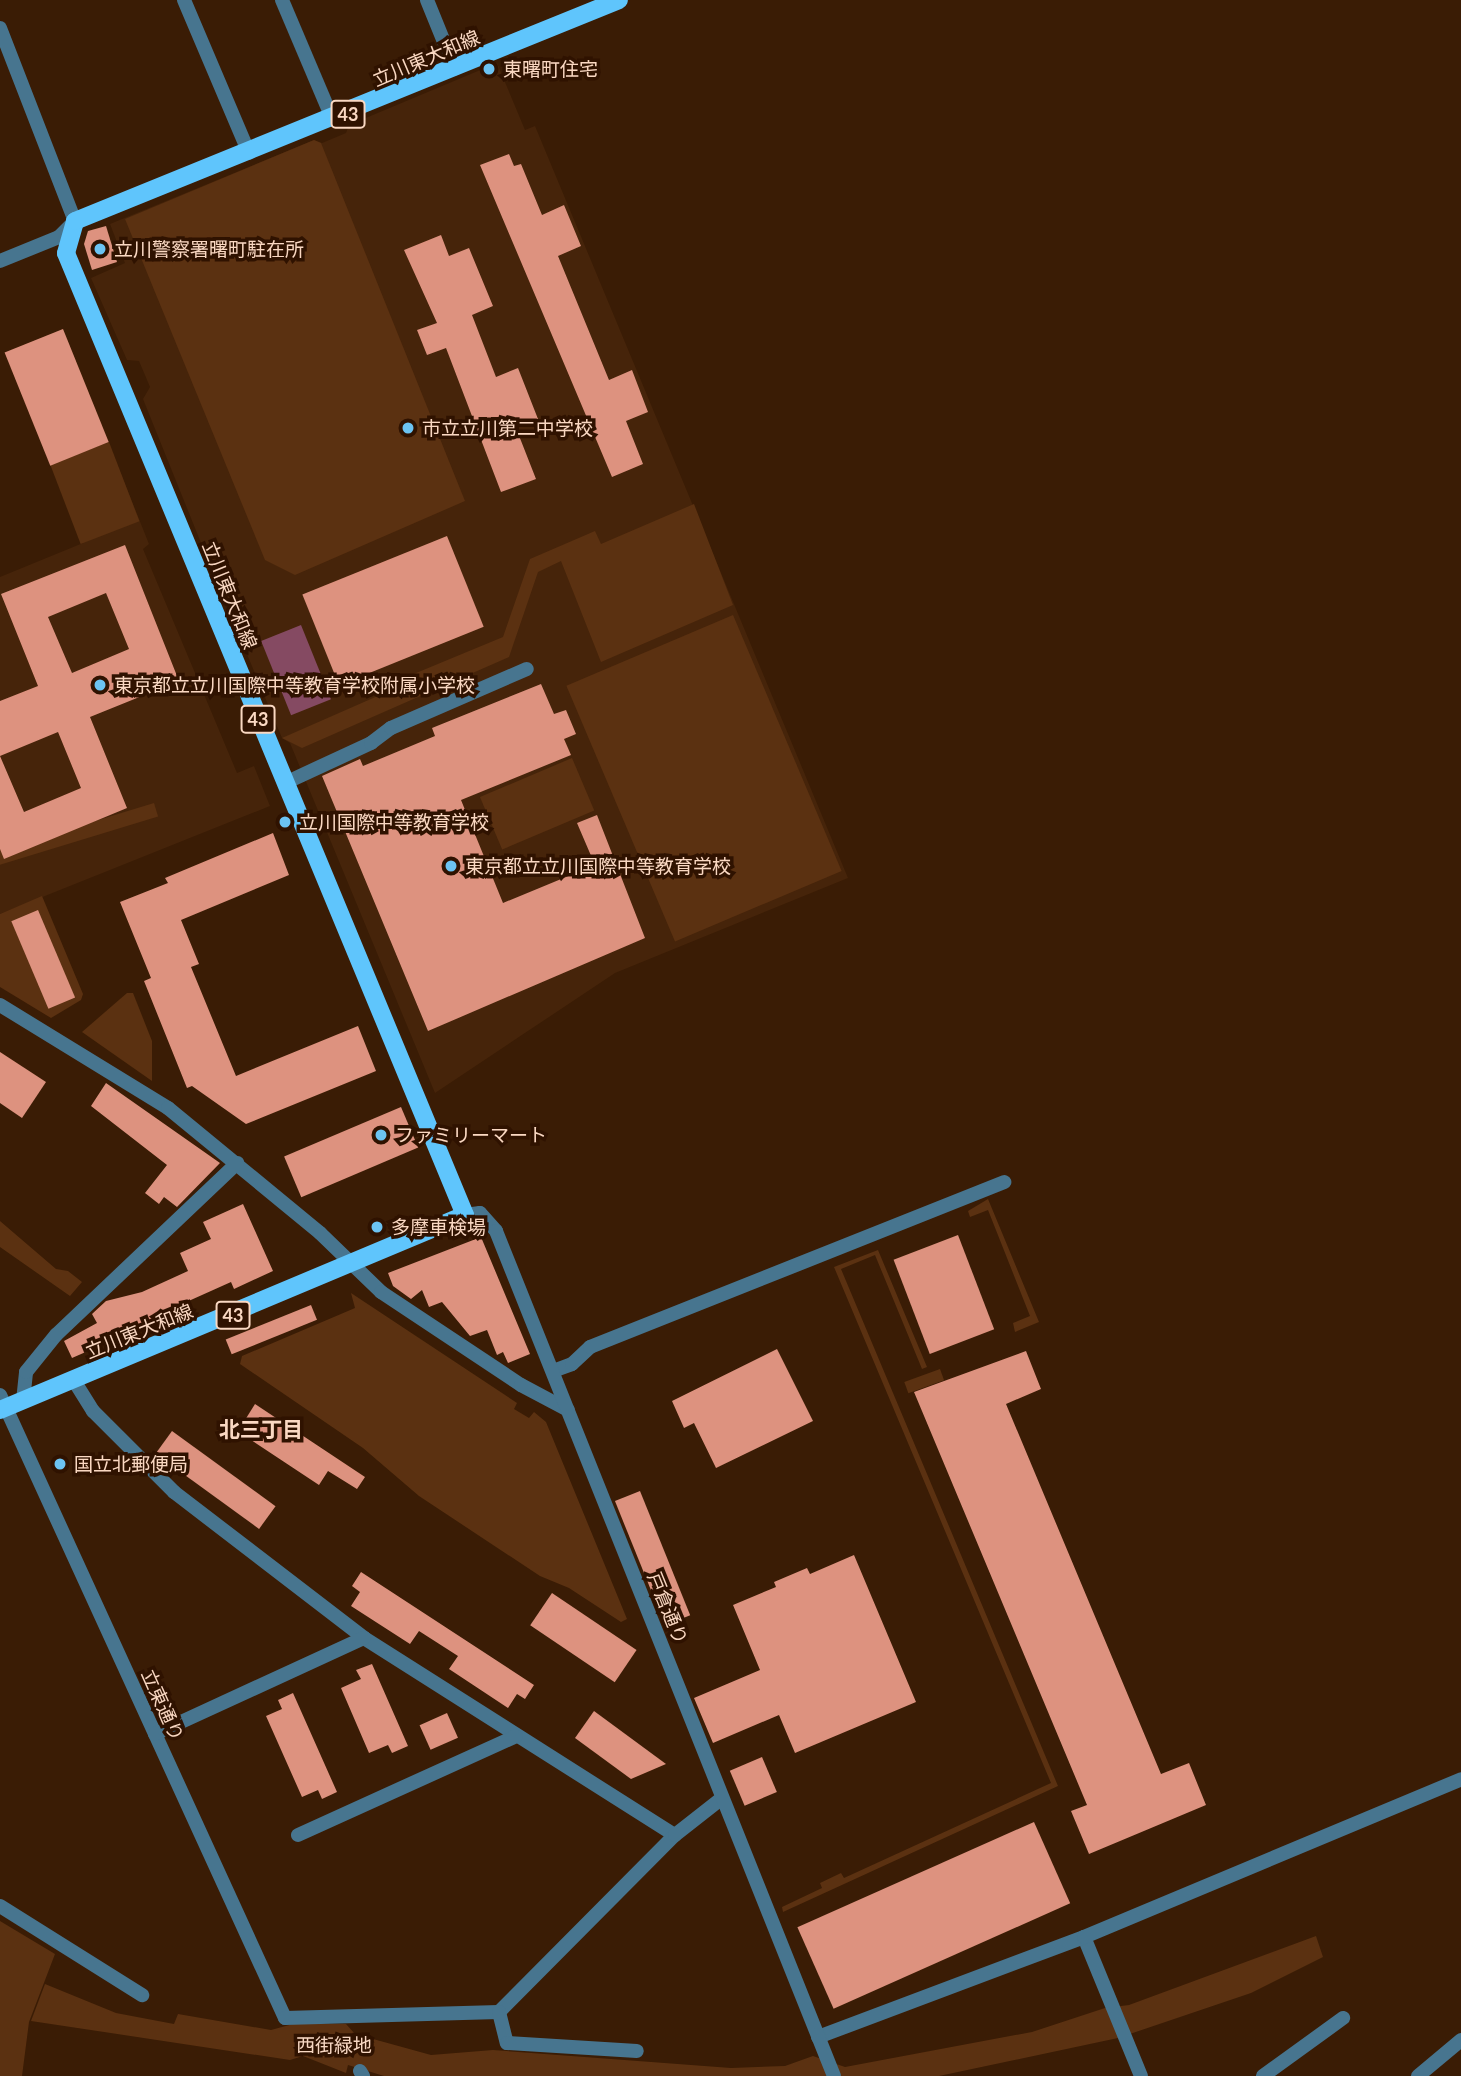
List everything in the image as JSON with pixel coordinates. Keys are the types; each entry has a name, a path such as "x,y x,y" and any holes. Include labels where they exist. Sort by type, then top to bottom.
{"main road":[{"name":"立川東大和線","path":"7,1403 74,1379 465,1215 66,253 75,221 333,120 619,0"}],"street":[{"path":"184,0 248,153"},
{"path":"282,0 333,120"},
{"path":"427,0 455,69"},
{"path":"0,28 75,221 59,237 0,261"},
{"path":"285,783 371,743 391,728 527,669"},
{"path":"0,1004 168,1108 355,1263 381,1293 521,1385 568,1410"},
{"path":"7,1403 26,1372 56,1335 237,1163"},
{"path":"553,1371 572,1364 590,1347 1004,1182"},
{"name":"戸倉通り","path":"465,1215 480,1213 492,1223 834,2076"},
{"path":"74,1379 93,1411 174,1492 364,1638 675,1835"},
{"name":"立東通り","path":"7,1403 285,2018 499,2012"},
{"path":"155,1734 364,1638"},
{"path":"298,1835 516,1736"},
{"path":"818,2037 1084,1937 1461,1779"},
{"path":"637,2051 507,2043 499,2012 675,1835 722,1798"},
{"path":"0,1906 142,1995"},
{"path":"1084,1937 1115,2003 1141,2076"},
{"path":"1263,2076 1343,2018"},
{"path":"1418,2076 1461,2040"}],"shaded area":[{"path":"497,63 525,130 535,126 848,878 615,973 435,1093 290,743 282,738 236,628 241,623 236,609 226,605 143,399 150,387 139,361 127,360 91,278 125,263 110,224 314,140 322,143 346,133 349,125"},
{"name":"東京都立立川国際中等教育学校附属小学校","path":"63,329 149,544 143,549 237,773 254,766 270,806 0,914 0,577 83,543 5,353"},
{"path":"301,625 331,699 291,715 261,641"}],"green space":[{"path":"314,140 321,143 465,501 295,575 265,560 125,219"},
{"path":"109,442 139,521 81,544 50,465"},
{"path":"694,504 733,605 601,662 561,561 538,572 509,657 302,748 282,738 405,684 404,678 503,637 530,559 595,531 601,544"},
{"path":"733,615 842,871 675,942 566,686"},
{"path":"572,758 594,810 502,850 480,797"},
{"path":"154,803 158,816 0,865 0,850"},
{"path":"42,896 83,994 81,1000 51,1018 0,987 0,914"},
{"path":"127,993 133,993 152,1041 152,1081 82,1032"},
{"path":"988,1199 1039,1322 1015,1332 1013,1323 1030,1316 988,1210 970,1217 968,1211"},
{"path":"0,1221 56,1269 68,1271 82,1282 70,1296 0,1247"},
{"path":"878,1250 927,1367 922,1369 875,1255 841,1269 1058,1786 783,1912 782,1907 822,1888 820,1883 841,1873 844,1878 1051,1783 834,1267"},
{"path":"351,1293 517,1403 514,1409 529,1418 534,1412 546,1422 627,1619 621,1622 569,1588 540,1576 419,1496 363,1448 240,1364 242,1356 355,1308"},
{"path":"940,1369 944,1380 908,1393 904,1382"},
{"path":"0,1921 55,1954 29,2022 22,2076 0,2076"},
{"name":"西街緑地","path":"1316,1936 1323,1957 1251,1993 1118,2038 939,2076 384,2076 348,2065 346,2073 303,2056 290,2060 31,2021 45,1984 116,2013 174,2024 178,2014 271,2030 293,2024 346,2024 355,2034 431,2055 493,2050 731,2068 785,2066 813,2056 845,2067 1032,2032 1105,2008 1129,2005"}],"building":[{"path":"509,154 514,166 521,164 542,215 564,205 581,246 558,256 609,380 632,370 648,412 626,421 643,464 612,477 480,165"},
{"path":"106,226 117,262 92,270 84,244 88,231"},
{"path":"441,235 449,256 469,248 493,306 472,315 496,377 518,368 538,419 516,428 536,479 501,492 446,348 427,355 417,330 437,323 404,250"},
{"path":"63,329 109,442 50,466 5,353"},
{"path":"447,536 484,627 339,685 302,594"},
{"path":"125,545 179,681 90,717 127,808 4,859 0,849 0,756 0,701 38,686 1,594","holes":["106,593 129,649 72,673 48,617","58,732 81,788 24,812 0,756"]},
{"path":"541,684 554,714 566,710 576,734 564,739 571,755 461,800 503,903 595,865 577,823 597,815 645,938 428,1031 322,776 360,759 363,766 435,736 432,728"},
{"path":"273,833 289,875 181,920 199,964 191,967 236,1076 358,1026 376,1071 246,1124 192,1086 187,1088 144,981 151,978 120,902 168,883 165,878"},
{"path":"38,910 75,997 48,1009 11,921"},
{"path":"0,1052 46,1082 22,1118 0,1103"},
{"path":"106,1083 220,1163 177,1207 164,1197 159,1204 145,1193 167,1165 91,1106"},
{"path":"401,1107 418,1148 301,1197 284,1157"},
{"path":"243,1204 273,1271 234,1289 231,1282 173,1308 175,1313 72,1358 64,1341 97,1323 92,1314 106,1301 142,1292 188,1271 180,1253 211,1239 203,1222"},
{"path":"958,1235 994,1329 930,1354 894,1260"},
{"path":"481,1237 530,1354 508,1363 503,1352 497,1355 487,1330 470,1336 442,1302 429,1307 422,1290 411,1299 393,1286 388,1273"},
{"path":"311,1305 317,1320 232,1354 226,1339"},
{"path":"777,1349 813,1421 716,1468 694,1423 684,1428 672,1401"},
{"path":"1026,1351 1041,1389 1006,1404 1161,1774 1189,1763 1206,1805 1089,1854 1071,1811 1087,1805 914,1392"},
{"path":"255,1404 365,1477 357,1489 328,1471 319,1485 245,1436 252,1425 245,1420"},
{"path":"172,1431 276,1506 259,1529 156,1454"},
{"path":"640,1491 690,1615 665,1625 615,1501"},
{"path":"854,1555 916,1702 795,1753 779,1715 713,1743 694,1698 760,1670 733,1605 776,1587 774,1582 807,1568 810,1574"},
{"path":"361,1572 534,1685 525,1699 517,1694 508,1708 449,1669 458,1656 419,1631 410,1644 351,1606 360,1592 352,1586"},
{"path":"552,1593 637,1650 615,1682 530,1625"},
{"path":"372,1664 408,1746 392,1753 388,1745 369,1753 341,1688 361,1679 356,1670"},
{"path":"293,1693 337,1792 322,1799 318,1790 302,1797 266,1716 282,1709 278,1700"},
{"path":"594,1711 666,1764 631,1779 575,1738"},
{"path":"447,1713 458,1738 431,1750 420,1725"},
{"path":"762,1757 777,1792 745,1806 730,1771"},
{"path":"1034,1822 1070,1903 834,2009 797,1927"}],"place":[{"name":"東曙町住宅","path":"489,69"},
{"name":"立川警察署曙町駐在所","path":"100,249"},
{"name":"市立立川第二中学校","path":"408,428"},
{"name":"東京都立立川国際中等教育学校附属小学校","path":"100,685"},
{"name":"立川国際中等教育学校","path":"285,822"},
{"name":"東京都立立川国際中等教育学校","path":"451,866"},
{"name":"ファミリーマート","path":"381,1135"},
{"name":"多摩車検場","path":"377,1227"},
{"name":"国立北郵便局","path":"60,1464"}],"district":[{"name":"北三丁目","path":"261,1429"}]}
